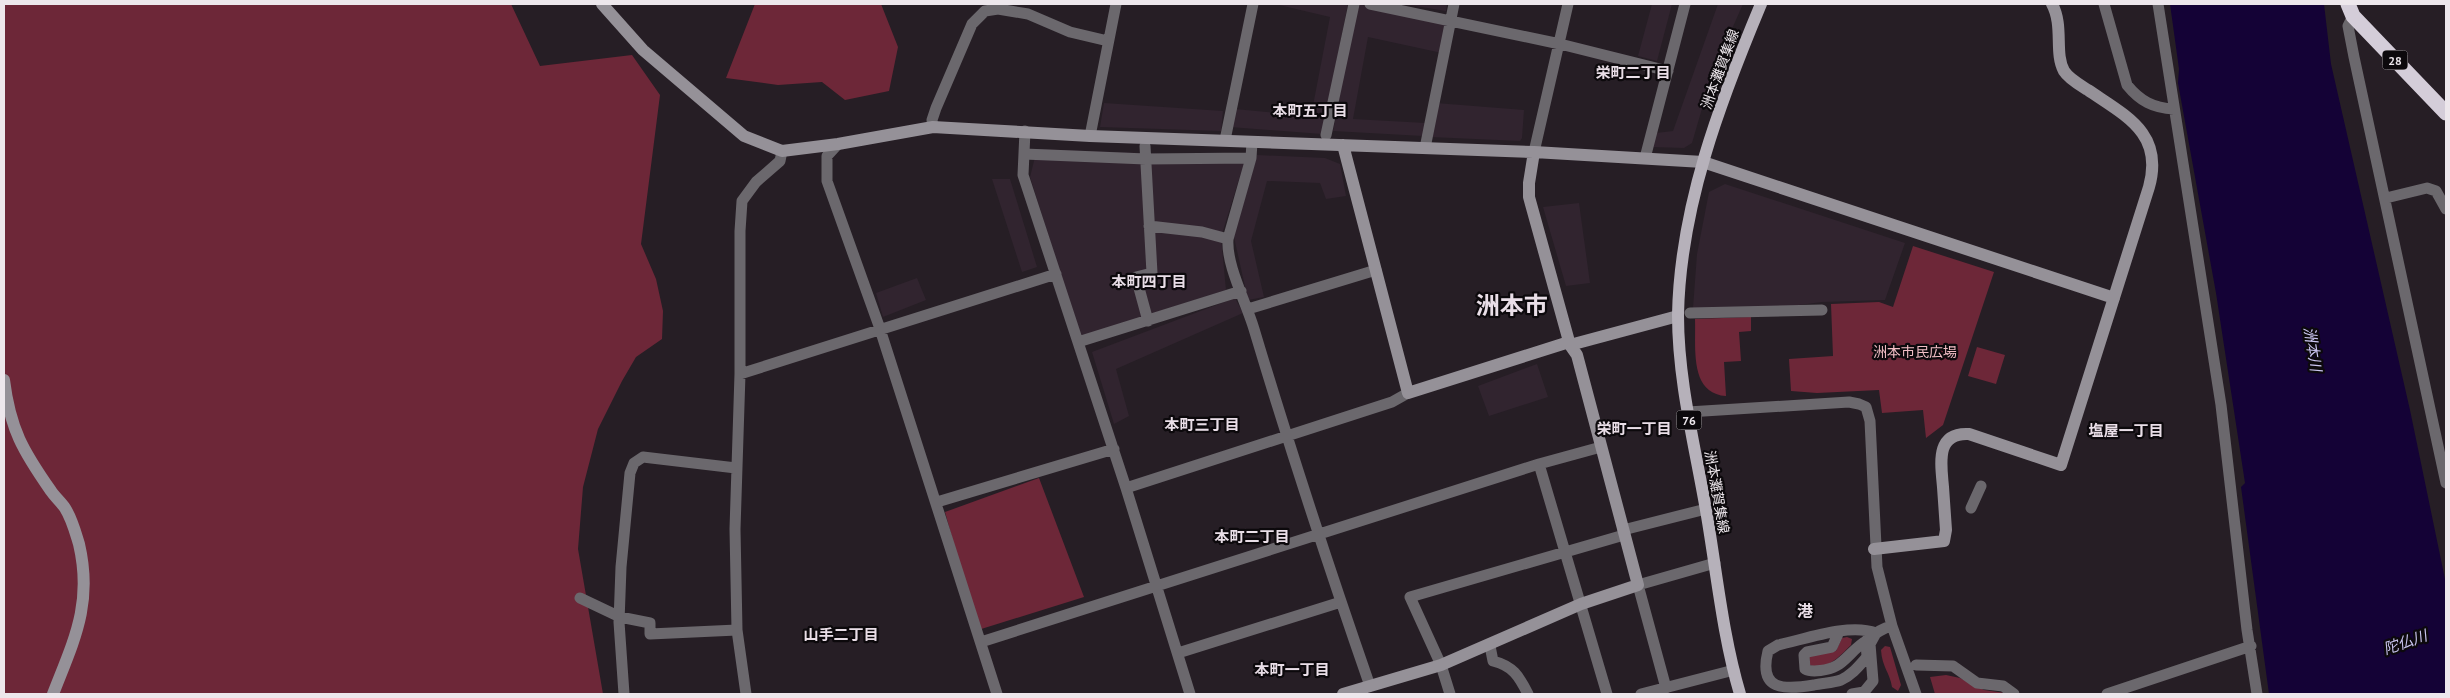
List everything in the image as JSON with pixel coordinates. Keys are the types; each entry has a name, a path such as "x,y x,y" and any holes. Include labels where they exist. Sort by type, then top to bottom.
{"highway":[{"name":"28","path":"2351,10 2446,113"}],"main road":[{"name":"洲本灘賀集線","path":"1740,694 1734,670 1688,412 1684,315 1684,255 1707,145 1710,116 1723,74 1754,4"},
{"name":"洲本灘賀集線","path":"1707,145 1716,126 1733,72 1761,4"}],"street":[{"path":"602,4 643,50 744,136 782,151 838,144 933,127 1090,136 1534,152 1703,162 2114,298"},
{"path":"1090,136 1116,4"},
{"path":"1225,140 1253,4"},
{"path":"1326,135 1354,4"},
{"path":"1370,4 1560,44 1668,70"},
{"path":"1425,148 1454,4"},
{"path":"1568,4 1534,152 1529,183 1529,197 1569,343 1577,355 1623,533 1666,688"},
{"path":"1645,158 1685,4"},
{"path":"1874,549 1944,541 1946,530 1941,458 1947,441 1959,434 1969,434 2061,465 2149,187 2154,160 2146,140 2132,120 2074,80 2064,70 2059,21 2052,4"},
{"path":"2104,4 2128,85 2135,94 2150,105 2174,110"},
{"path":"2158,4 2221,405 2247,630 2257,694"},
{"path":"933,127 932,120 936,108 972,24 985,11 998,9 1028,14 1070,32 1108,41"},
{"path":"2351,10 2348,26 2446,483"},
{"path":"1025,131 1023,175 1114,449 1190,694"},
{"path":"1252,142 1251,158 1228,239 1227,250 1248,309 1286,436 1340,602 1370,686"},
{"path":"838,144 827,156 827,181 880,330 937,502 997,694"},
{"path":"1343,145 1408,393"},
{"path":"1145,146 1152,273 1136,278 1148,321"},
{"path":"746,694 737,630 736,468 740,374 740,231 742,200 756,182 780,161 782,151"},
{"path":"1024,154 1146,159 1251,158"},
{"path":"2386,198 2427,188 2436,191 2446,209"},
{"path":"1149,226 1202,232 1228,239"},
{"path":"1248,309 1376,270"},
{"path":"740,374 1056,274"},
{"path":"1078,342 1241,290"},
{"path":"1126,488 1392,402 1408,393 1569,343 1684,315 1822,310"},
{"path":"4,380 8,410 17,436 40,476 65,507 74,526 84,566 83,609 53,694"},
{"path":"1688,412 1849,402 1862,405 1868,412 1870,421 1876,568 1892,626 1916,694"},
{"path":"981,642 1319,533 1539,464 1601,447"},
{"path":"937,502 1114,449"},
{"path":"624,694 620,616 621,567 630,473 634,463 643,457 736,468"},
{"path":"1539,464 1607,694"},
{"path":"1971,508 1981,486"},
{"path":"1450,694 1441,665 1410,597 1706,510"},
{"path":"1343,694 1441,665 1490,646 1581,604 1715,563"},
{"path":"580,598 620,616 650,623 650,634 737,630"},
{"path":"1178,653 1340,602"},
{"path":"1839,632 1832,648 1807,652 1804,655 1806,669 1811,671 1837,666 1855,647 1884,628 1892,626"},
{"path":"1772,694 1766,659 1768,651 1778,645 1839,632 1864,629 1876,633"},
{"path":"1852,694 1864,692 1873,681 1870,644 1876,633"},
{"path":"1769,680 1784,688 1796,688 1840,680 1854,672 1867,657 1866,640"},
{"path":"1490,646 1493,661 1507,665 1515,671 1528,694"},
{"path":"2107,694 2251,646"},
{"path":"1916,665 1953,666 1977,682 2003,686 2014,694"},
{"path":"1640,694 1734,670"}],"shaded area":[{"path":"1275,4 1348,4 1322,134 1230,127 1235,109 1311,116 1330,17"},
{"path":"1357,4 1447,23 1442,53 1368,37 1353,119 1426,123 1423,136 1333,131"},
{"path":"1403,4 1447,4 1446,11"},
{"path":"1652,4 1672,4 1657,61 1638,56"},
{"path":"1718,4 1743,4 1712,74 1692,143 1684,148 1652,147 1656,133 1673,131"},
{"path":"1104,103 1223,111 1221,131 1100,127"},
{"path":"1436,103 1524,110 1522,138 1520,141 1430,137"},
{"path":"1037,149 1246,157 1221,237 1226,290 1080,337 1030,177"},
{"path":"1257,155 1325,158 1340,164 1346,196 1326,199 1320,183 1267,181 1251,241 1264,297 1248,300 1234,237"},
{"path":"992,179 1010,179 1037,267 1022,272"},
{"path":"1725,184 1905,243 1885,300 1822,302 1769,309 1693,308 1697,254 1709,192"},
{"path":"1579,203 1590,283 1566,286 1543,207"},
{"path":"917,278 926,300 883,317 876,293"},
{"path":"1235,298 1243,313 1116,369 1129,416 1114,424 1092,352"},
{"path":"1537,364 1548,397 1489,416 1478,386"}],"green space":[{"path":"4,4 511,4 540,66 632,55 660,95 641,244 656,279 663,311 662,339 636,357 622,381 598,429 583,487 578,549 603,694 4,694"},
{"path":"755,4 881,4 898,47 889,91 845,100 822,82 778,85 726,78"},
{"name":"洲本市民広場","path":"1913,246 1994,272 1943,425 1926,438 1923,410 1882,413 1879,390 1817,393 1791,391 1789,359 1833,356 1831,304 1879,302 1893,307"},
{"path":"1751,317 1751,331 1739,332 1741,361 1724,362 1726,396 1714,393 1706,387 1700,378 1697,367 1695,319"},
{"path":"1977,347 2005,355 1996,384 1968,376"},
{"path":"1039,478 1084,597 978,630 945,512"},
{"path":"1842,638 1852,639 1851,645 1838,658 1822,666 1810,665 1809,656 1836,651"},
{"path":"1885,646 1890,647 1901,685 1898,691 1892,687 1883,661 1881,650"},
{"path":"1946,675 1960,678 1984,690 2012,694 1935,694 1930,677"}],"water":[{"path":"2170,4 2324,4 2331,64 2410,410 2446,584 2446,694 2269,694 2241,487 2245,483 2216,293 2178,83 2179,69"}],"district":[{"name":"栄町二丁目","path":"1633,72"},
{"name":"本町五丁目","path":"1310,110"},
{"name":"本町四丁目","path":"1149,281"},
{"name":"洲本市","path":"1512,305"},
{"name":"本町三丁目","path":"1202,424"},
{"name":"栄町一丁目","path":"1634,428"},
{"name":"塩屋一丁目","path":"2126,430"},
{"name":"本町二丁目","path":"1252,536"},
{"name":"港","path":"1805,611"},
{"name":"山手二丁目","path":"841,634"},
{"name":"本町一丁目","path":"1292,669"}],"water label":[{"name":"洲本川","path":"2313,349"},
{"name":"陀仏川","path":"2405,642"}]}
